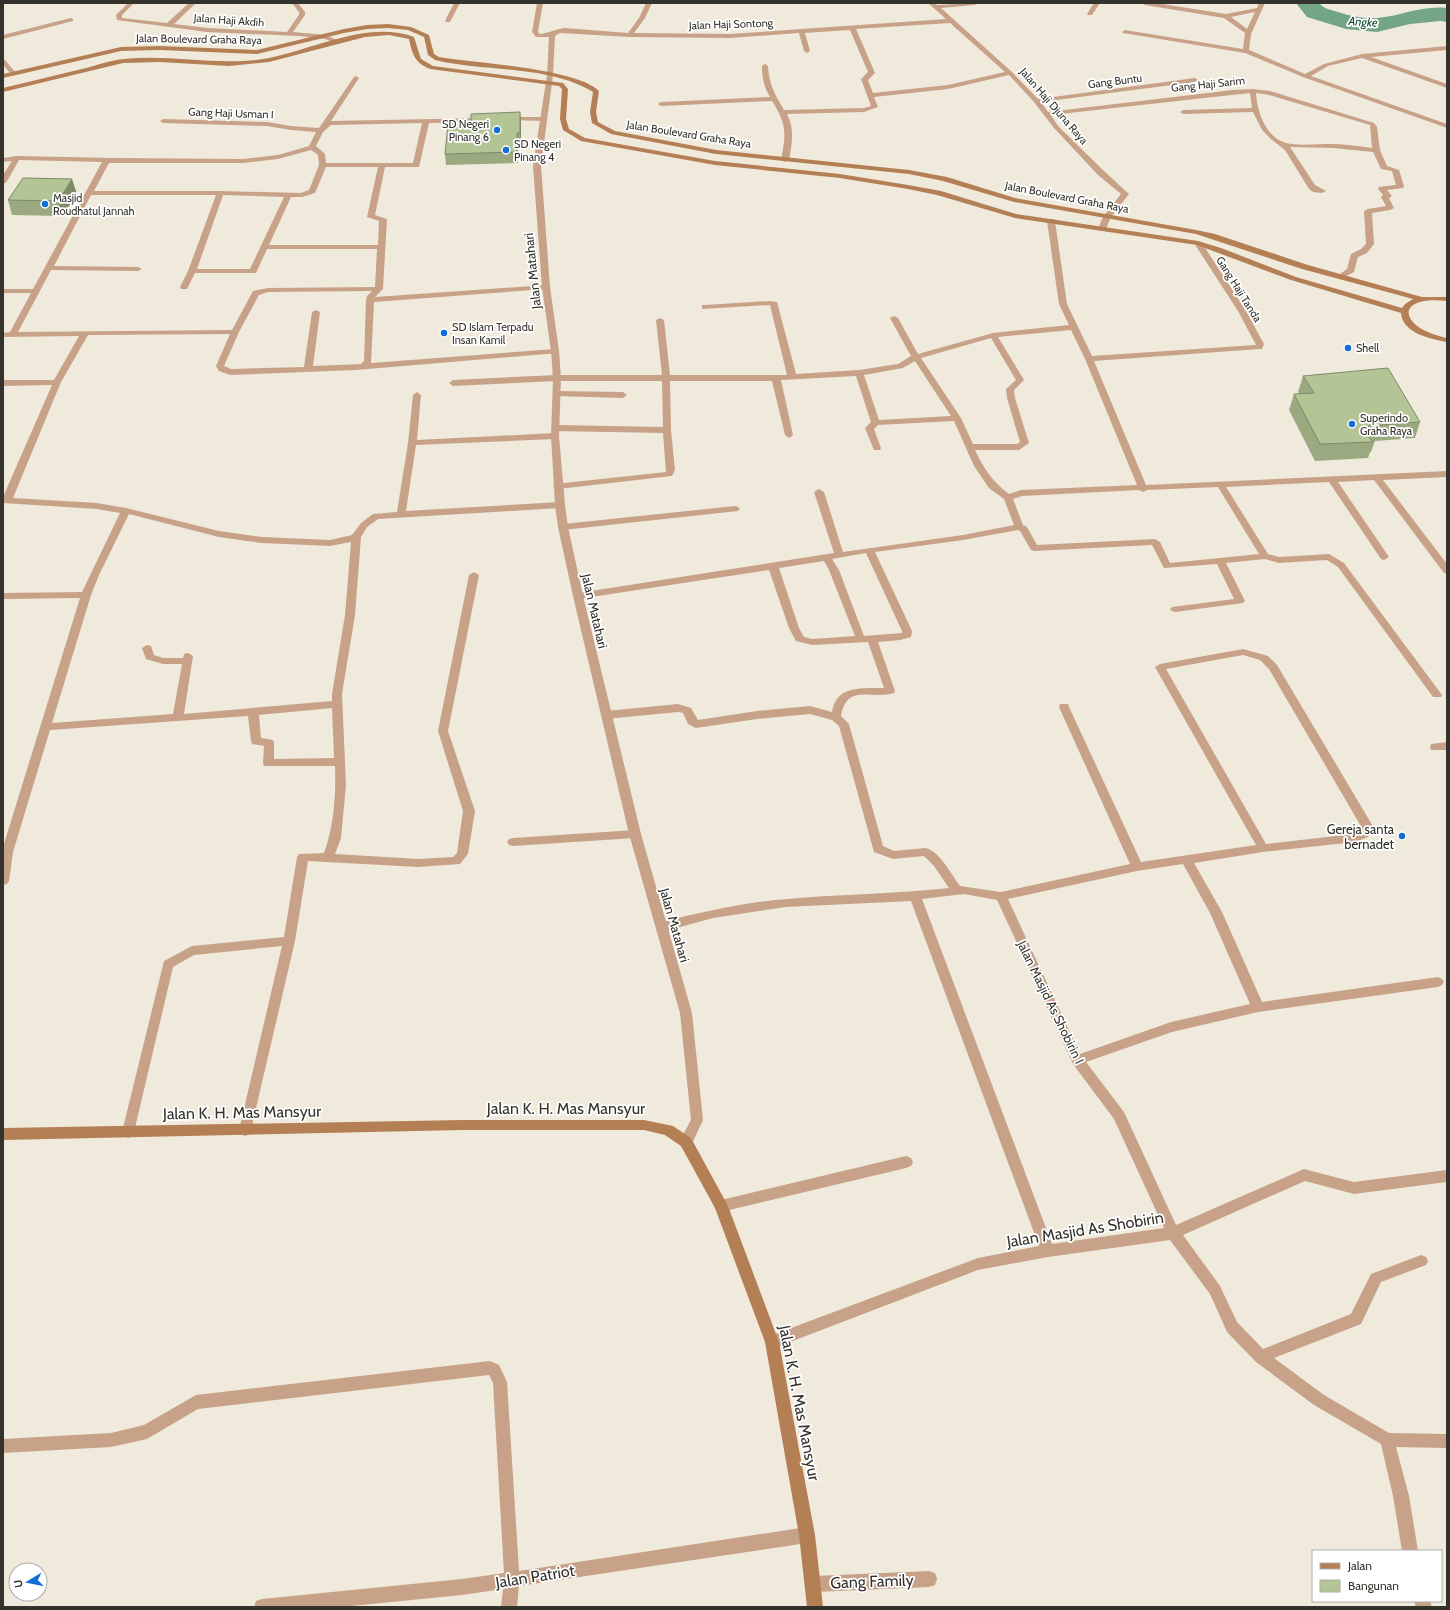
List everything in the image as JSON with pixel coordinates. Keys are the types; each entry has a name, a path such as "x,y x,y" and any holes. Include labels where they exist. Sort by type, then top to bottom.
{"main road":[{"name":"Jalan Boulevard Graha Raya","path":"3,76 121,49 148,48 254,52 275,50 370,26 384,25 407,28 419,31 427,36 431,55 437,59 549,78 561,84 565,89 563,119 566,130 582,140 714,163 840,176 908,187 938,193 1016,216 1198,243 1226,251 1302,282 1404,311"},
{"name":"Jalan Boulevard Graha Raya","path":"3,90 123,62 160,60 229,64 269,60 366,35 380,33 405,35 412,38 417,60 423,65 432,68 577,80 590,86 596,91 593,112 595,123 613,133 716,152 909,172 944,179 1014,200 1201,233 1340,277 1420,299 1447,299"},
{"path":"14,74 24,85"},
{"path":"1253,262 1263,253"},
{"path":"1420,299 1409,304 1404,311 1408,322 1414,328 1433,337 1447,340"},
{"name":"Jalan K. H. Mas Mansyur","path":"3,1134 471,1125 644,1125 668,1130 686,1142 721,1206 772,1342 807,1535 814,1584 815,1607"}],"street":[{"name":"Jalan Haji Akdih","path":"131,3 119,15 118,19 170,24 207,30 289,33 326,37 338,42"},
{"path":"170,24 192,3"},
{"path":"289,33 302,15 302,12 295,3"},
{"path":"448,21 457,3"},
{"path":"540,3 535,32 541,37 552,35 549,78"},
{"path":"630,35 642,18 649,3"},
{"path":"933,5 975,3"},
{"path":"1090,14 1097,3"},
{"path":"1145,3 1226,16 1261,6"},
{"name":"Jalan Haji Djuna Raya","path":"933,5 1010,73 1036,101 1045,114 1072,145 1125,194 1107,217 1102,229"},
{"path":"1246,51 1245,46 1249,33 1261,6"},
{"path":"1226,16 1249,33"},
{"path":"4,37 71,20"},
{"name":"Jalan Haji Sontong","path":"552,35 558,31 565,30 630,35 722,37 952,21"},
{"path":"782,112 864,110 875,107 864,79 872,73 852,28"},
{"path":"800,31 807,51"},
{"path":"1125,32 1246,51 1305,76 1447,126"},
{"path":"1305,76 1326,65 1362,56 1447,48"},
{"path":"1362,56 1447,86"},
{"path":"3,61 14,74"},
{"path":"765,66 765,77 774,99 788,126 789,142 785,160"},
{"path":"871,95 948,87 1010,73"},
{"path":"3,160 17,158 106,161 260,161 288,156 312,147 323,127 356,78"},
{"name":"Jalan Matahari","path":"549,78 537,166 546,287 555,351 557,378 555,432 560,505 563,528 578,596 635,834 686,1012 697,1120 686,1142"},
{"name":"Gang Buntu","path":"1036,101 1196,80"},
{"path":"1253,91 1253,103 1267,132 1284,145 1312,187 1316,190 1322,191"},
{"name":"Gang Haji Sarim","path":"1045,114 1233,92 1253,91 1270,93 1372,124 1374,127 1376,150 1384,167 1395,170 1400,186 1382,189 1388,196 1385,197 1390,208 1368,211 1370,244 1364,251 1354,256 1351,270 1340,277"},
{"path":"661,104 774,99"},
{"path":"1183,112 1256,110"},
{"name":"Gang Haji Usman I","path":"163,121 268,124 291,128 323,127 330,123 543,119"},
{"path":"322,165 416,165 426,120"},
{"path":"1284,145 1333,146 1376,150"},
{"path":"89,193 220,193 302,195 312,192 322,165 321,154 312,147"},
{"path":"3,180 17,158"},
{"path":"13,334 106,161"},
{"path":"364,366 368,362 370,300 371,296 379,289 380,247 383,219 371,217 382,166"},
{"path":"184,287 192,271 220,193"},
{"path":"192,271 253,271 288,195"},
{"path":"1051,221 1063,304 1089,359 1143,489"},
{"name":"Gang Haji Tanda","path":"1089,359 1258,347 1260,344 1242,311 1198,243"},
{"path":"264,247 380,247"},
{"path":"48,268 138,269"},
{"path":"370,300 546,287"},
{"path":"379,289 297,289 256,293 235,332 220,366 222,369 230,372 308,369 555,351"},
{"path":"3,291 36,291"},
{"path":"705,307 770,302 774,304 792,377"},
{"path":"308,369 316,312"},
{"path":"894,318 916,357 957,418 978,466 992,486 1008,498 1018,526"},
{"path":"558,486 669,474 671,470 667,430 666,378 660,320"},
{"path":"453,383 557,378 776,378 859,372 900,366 916,357 941,348 993,335 1073,327"},
{"path":"3,335 235,332"},
{"path":"85,333 57,382 5,500 97,506 126,511 220,534 262,540 330,543 356,537"},
{"path":"970,447 1019,447 1024,443 1011,398 1010,389 1020,380 993,335"},
{"path":"859,372 876,423"},
{"path":"776,378 789,435"},
{"path":"3,383 57,382"},
{"path":"557,394 623,395"},
{"path":"402,515 412,443 416,395"},
{"path":"877,448 869,428 876,423 957,418"},
{"path":"412,443 555,432 667,430"},
{"path":"1008,498 1021,493 1143,489 1447,474"},
{"path":"1376,477 1447,571"},
{"path":"1332,479 1384,557"},
{"path":"1221,485 1265,556"},
{"path":"819,492 840,556"},
{"path":"328,857 335,838 341,785 337,694 350,615 356,537 369,519 376,516 560,505"},
{"path":"563,528 735,509"},
{"path":"3,881 5,852 47,727 86,596 94,575 126,511"},
{"path":"578,596 840,556 869,550 993,533 1018,526 1024,529 1034,548 1155,542 1168,566 1220,562 1265,556 1279,560 1329,557 1341,565 1437,695"},
{"path":"773,566 794,628 800,639 812,642 900,638 907,635 907,631 869,550"},
{"path":"827,558 834,570 861,640"},
{"path":"1175,609 1240,601 1220,562"},
{"path":"245,1130 289,942 303,858 328,857 438,863 456,861 462,854 469,811 443,731 474,575"},
{"path":"3,596 86,596"},
{"path":"836,717 837,705 843,697 851,692 890,691 872,639"},
{"path":"147,648 150,657 163,661 188,658 178,718"},
{"path":"662,927 712,914 786,903 915,896 964,890 1001,896 1137,867 1186,861 1263,848 1355,838 1364,834 1368,828 1273,667 1264,658 1243,652 1160,667 1263,848"},
{"path":"47,727 178,718 338,704"},
{"path":"1064,707 1137,867"},
{"path":"606,715 678,708 686,711 692,721 696,724 757,715 810,710 836,717 844,724 878,849 893,855 926,852 938,863 957,891"},
{"path":"253,711 256,741 268,743 268,763 340,762"},
{"path":"1435,747 1447,746"},
{"path":"513,842 635,834"},
{"path":"1186,861 1216,912 1258,1007"},
{"path":"915,896 1048,1251"},
{"name":"Jalan Masjid As Shobirin I","path":"1001,896 1076,1060 1119,1116 1173,1233"},
{"path":"128,1132 168,964 192,950 289,942"},
{"path":"1076,1060 1171,1027 1258,1007 1438,982"},
{"path":"721,1206 906,1162"},
{"path":"1173,1233 1304,1175 1354,1188 1447,1176"},
{"name":"Jalan Masjid As Shobirin","path":"772,1342 978,1264 1048,1251 1173,1233 1215,1290 1232,1327 1261,1357 1319,1400 1387,1440 1447,1441"},
{"path":"1261,1357 1356,1319 1376,1278 1421,1261"},
{"path":"3,1446 111,1440 147,1432 196,1402 490,1368 494,1370 500,1382 512,1580 509,1607"},
{"path":"1387,1440 1401,1496 1410,1550"},
{"name":"Jalan Patriot","path":"262,1607 462,1587 807,1535"},
{"name":"Gang Family","path":"814,1584 929,1579"}],"building":[{"path":"520,112 520,133 517,133 517,152 445,154 448,124 471,124 471,114"},
{"path":"23,178 72,179 58,201 8,200"},
{"name":"Superindo Graha Raya","path":"1388,368 1420,422 1368,426 1376,436 1368,436 1373,442 1320,444 1294,394 1314,393 1303,376"}],"waterway":[{"name":"Angke","path":"1307,3 1315,12 1346,22 1377,25 1410,17 1440,14 1447,15"}],"place":[{"name":"SD Negeri Pinang 6","path":"497,130"},
{"name":"SD Negeri Pinang 4","path":"506,150"},
{"name":"Masjid Roudhatul Jannah","path":"45,204"},
{"name":"SD Islam Terpadu Insan Kamil","path":"444,333"},
{"name":"Shell","path":"1348,348"},
{"name":"Superindo Graha Raya","path":"1352,424"},
{"name":"Gereja santa bernadet","path":"1402,836"}]}
